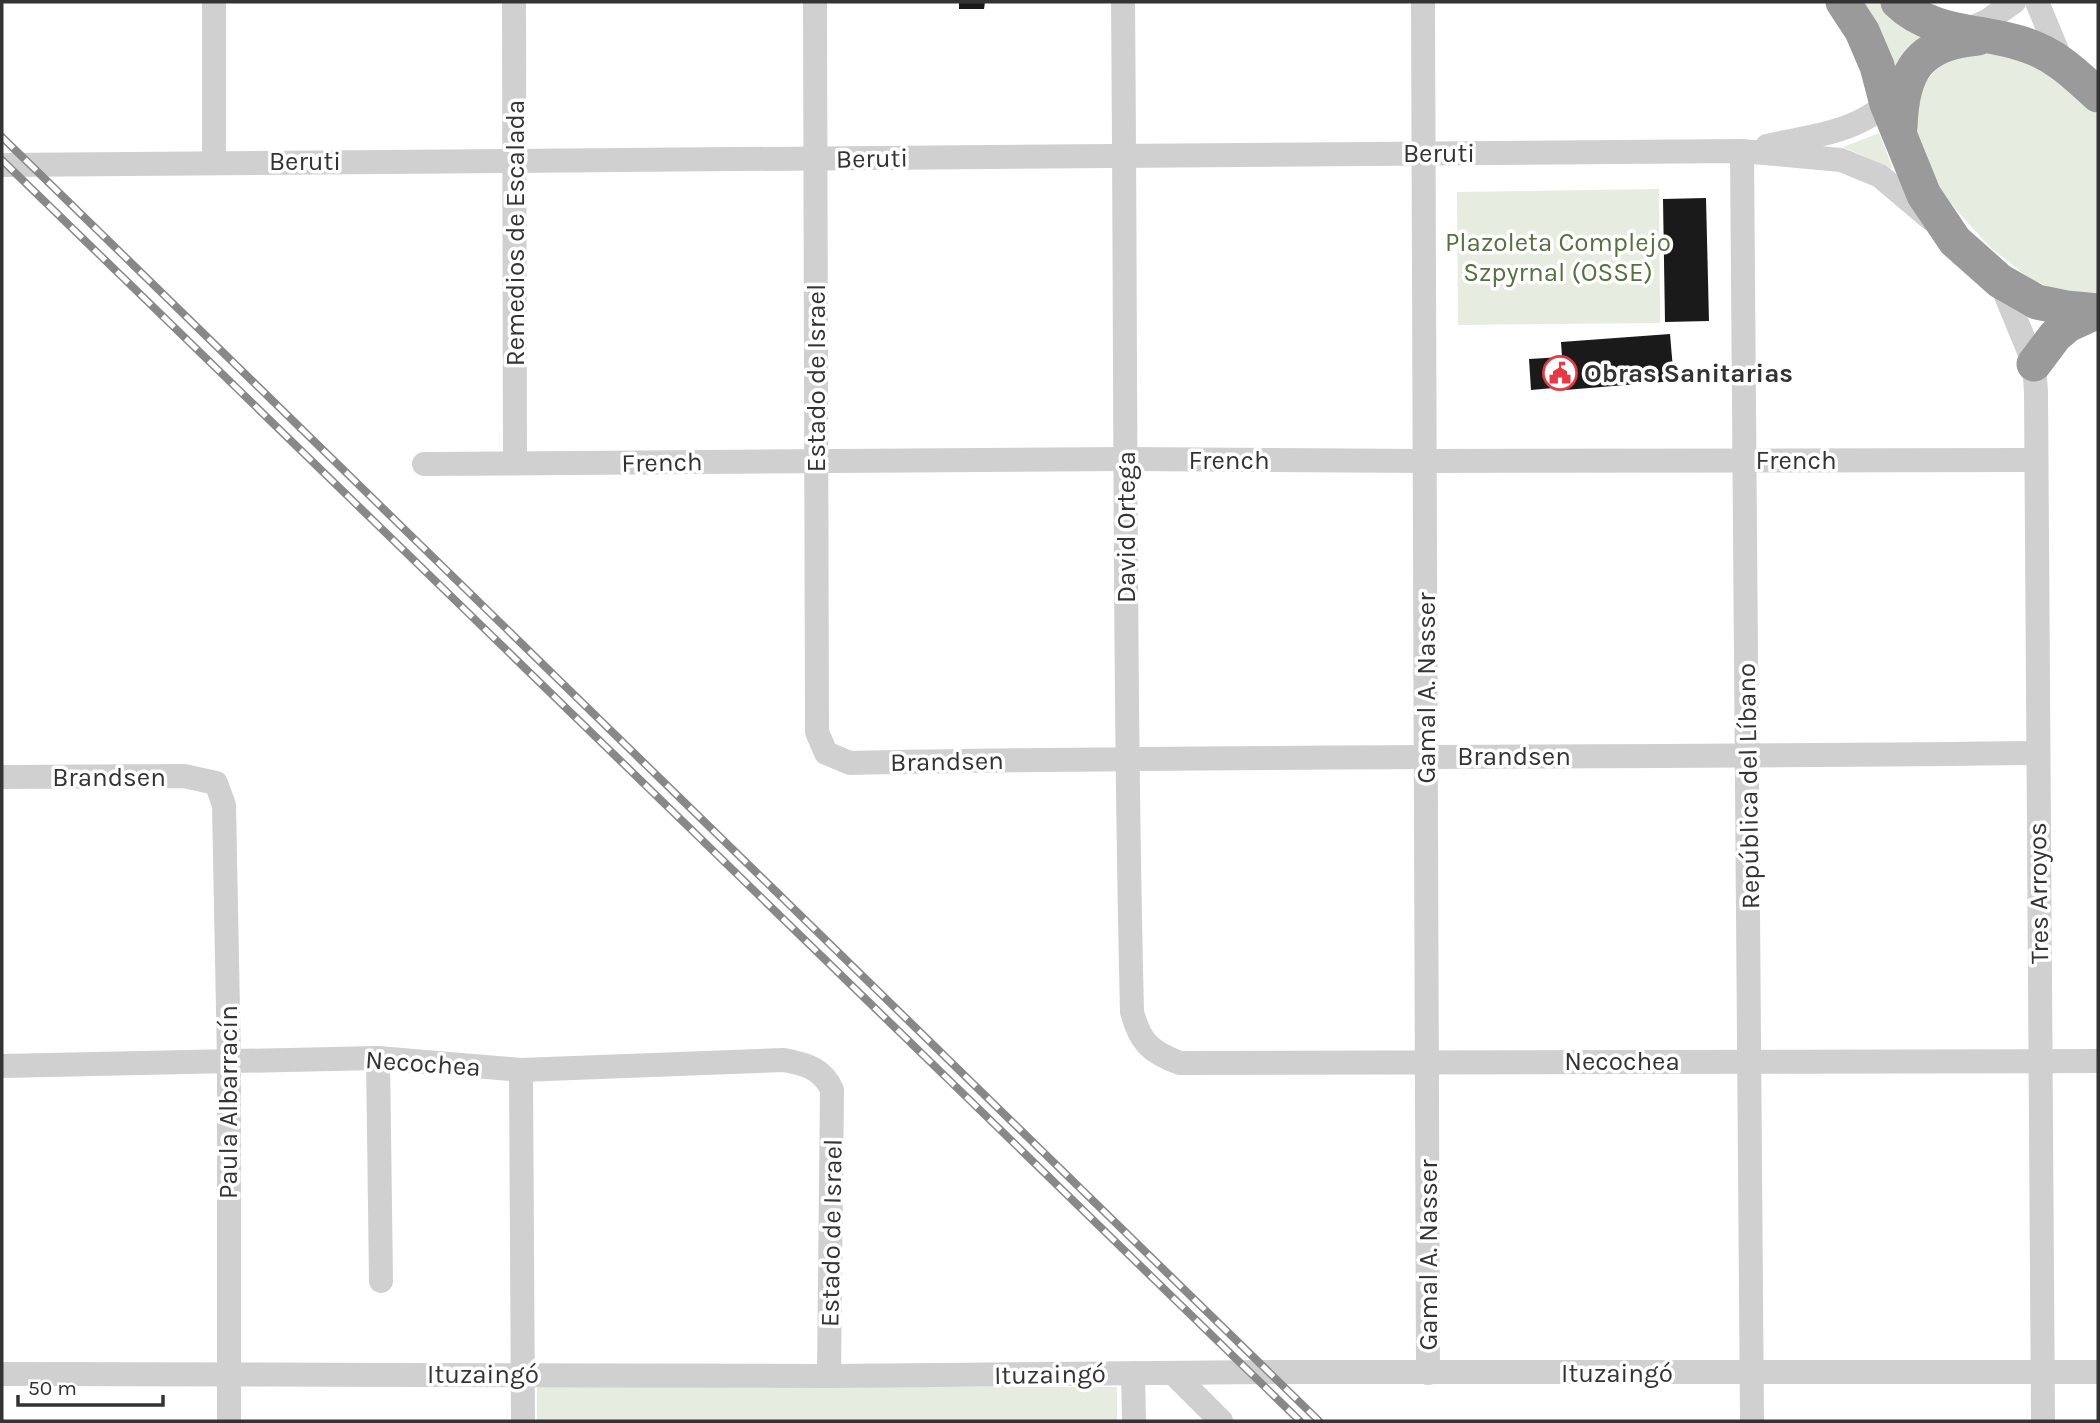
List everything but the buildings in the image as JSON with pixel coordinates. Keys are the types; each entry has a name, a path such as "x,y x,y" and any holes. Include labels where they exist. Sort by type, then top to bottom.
{"highway":[{"path":"1843,2 1862,32 1877,66 1894,119 1924,195 1955,240 2000,281 2037,302 2098,311"},
{"path":"1898,2 1951,39"},
{"path":"1894,119 1909,73 1951,39 1998,37 2026,45 2062,62 2098,94"},
{"path":"2034,364 2068,326 2098,311"}],"street":[{"path":"214,2 214,161"},
{"name":"Remedios de Escalada","path":"514,2 515,464"},
{"name":"Estado de Israel","path":"815,2 817,732 826,753"},
{"name":"David Ortega","path":"1123,2 1127,459 1126,757 1132,1012 1138,1032 1149,1048"},
{"name":"Gamal A. Nasser","path":"1423,2 1428,1373"},
{"path":"1951,39 1987,21 2014,2"},
{"path":"2037,2 2062,62"},
{"name":"Beruti","path":"1742,151 1834,131 1866,119 1894,119"},
{"name":"Beruti","path":"2,165 214,161 514,162 1124,154 1742,151 1841,160 1881,176 1955,240"},
{"name":"República del Líbano","path":"1742,151 1752,1421"},
{"name":"Tres Arroyos","path":"2000,281 2034,364 2036,393 2034,460 2043,1421"},
{"name":"French","path":"425,464 1127,459 2034,460"},
{"name":"Brandsen","path":"826,753 850,763 1126,757 1748,757 2037,753"},
{"name":"Brandsen","path":"2,777 184,776 216,783"},
{"name":"Paula Albarracín","path":"216,783 224,806 229,1061 229,1421"},
{"name":"Necochea","path":"1149,1048 1180,1063 2098,1061"},
{"path":"378,1058 381,1281"},
{"name":"Necochea","path":"2,1066 378,1058 521,1070 785,1060 816,1069 827,1079 832,1090"},
{"path":"521,1070 523,1421"},
{"name":"Estado de Israel","path":"829,1376 832,1090"},
{"name":"Ituzaingó","path":"2,1374 829,1376 2098,1372"},
{"path":"1133,1373 1134,1421"},
{"path":"1173,1373 1221,1421"}],"green space":[{"path":"1860,2 1879,2 1929,34 1895,72"},
{"path":"1975,47 2034,62 2081,98 2098,115 2098,293 2086,295 2058,291 2029,278 1991,248 1958,212 1934,181 1920,154 1913,109 1919,90 1950,53"},
{"path":"1879,133 1893,169 1843,147"},
{"name":"Plazoleta Complejo Szpyrnal (OSSE)","path":"1659,189 1660,323 1458,325 1457,192"},
{"path":"537,1387 1117,1387 1117,1421 537,1421"}],"railway":[{"path":"2,137 1319,1421"},
{"path":"2,160 1300,1421"}],"place":[{"name":"Obras Sanitarias","path":"1560,373"}]}
